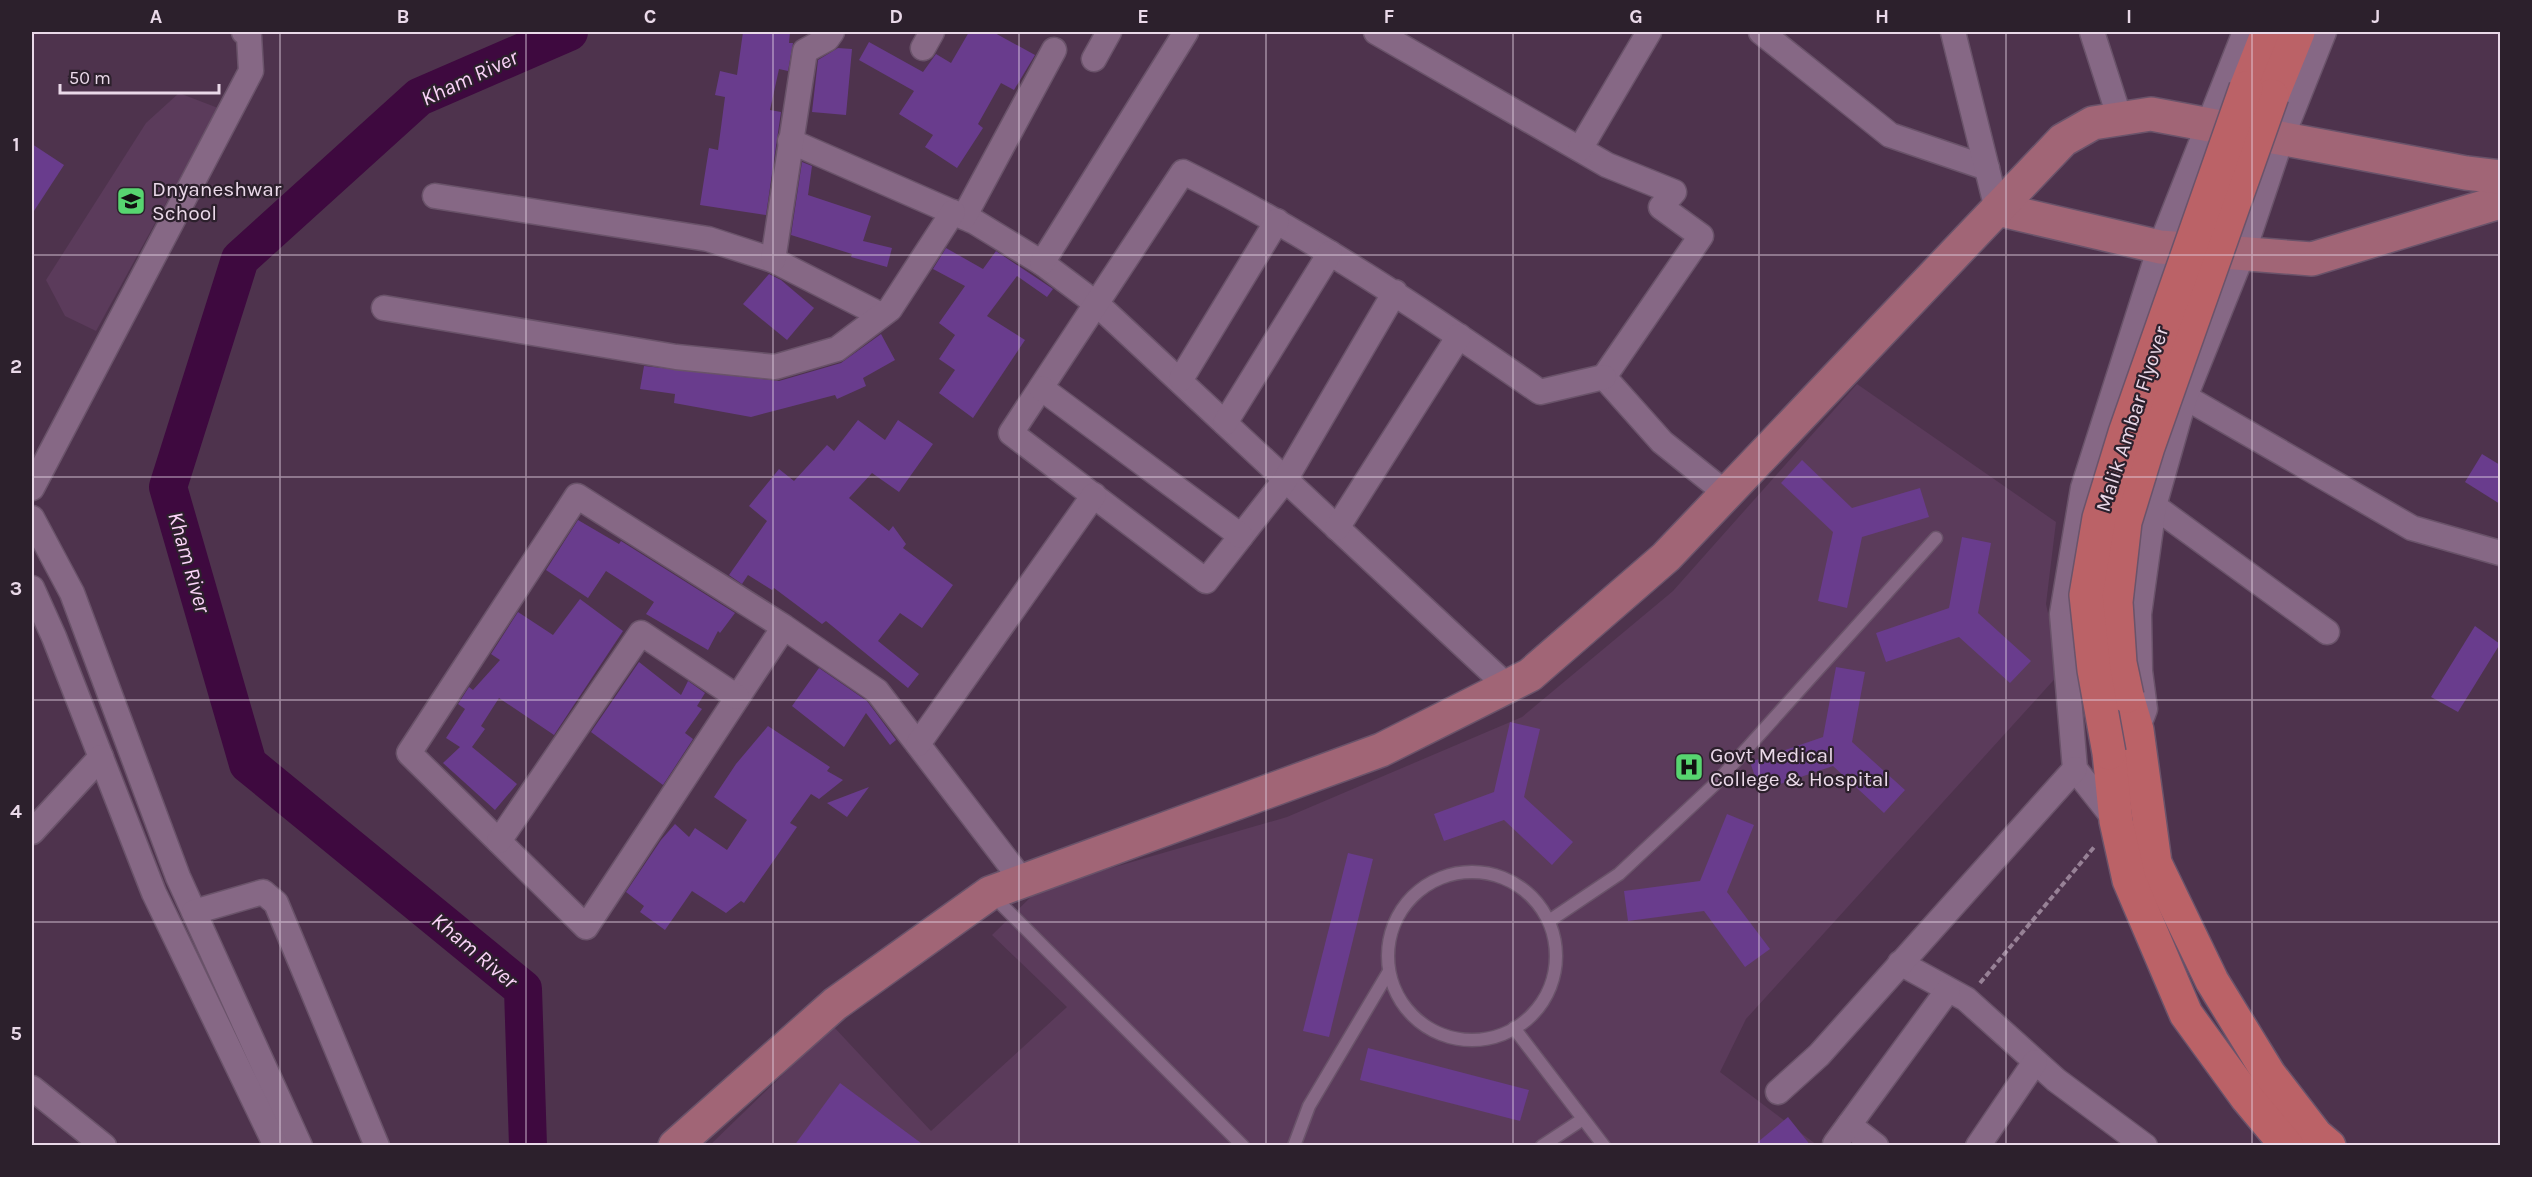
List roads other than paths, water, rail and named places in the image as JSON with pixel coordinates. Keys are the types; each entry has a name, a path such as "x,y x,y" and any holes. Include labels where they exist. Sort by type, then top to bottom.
{"main road":[{"name":"Malik Ambar Flyover","path":"2268,32 2125,433 2099,518 2086,595 2094,670 2109,753 2116,821 2129,880 2186,1014 2247,1098 2287,1146"},
{"name":"Malik Ambar Flyover","path":"2298,32 2272,96 2148,447 2125,522 2116,602 2120,663 2137,730 2155,863 2212,981 2269,1074 2316,1135 2329,1146"}],"street":[{"path":"32,488 251,71 249,36 244,32"},
{"path":"773,260 805,51 827,39 832,32"},
{"path":"1094,59 1109,32"},
{"path":"1041,262 1186,32"},
{"path":"1580,149 1649,32"},
{"path":"1761,32 1890,135 1987,168"},
{"path":"1953,32 1997,209"},
{"path":"2092,32 2120,119"},
{"path":"2116,821 2074,769 2062,614 2083,488 2160,247 2245,32"},
{"path":"2137,730 2145,709 2140,671 2139,614 2154,506 2185,397 2243,253 2282,137 2324,32"},
{"path":"1385,34 1607,165 1674,192 1661,207 1701,236 1604,377 1540,392 1395,292 1277,221 1183,172 1098,305 1011,433 1206,581 1285,480 1395,292"},
{"path":"384,308 676,357 775,367 837,350 890,309 958,215 1054,50"},
{"path":"675,1146 835,1004 990,893 1011,892 1381,750 1530,675 1666,557 2063,140 2093,123 2151,114 2466,173 2500,177"},
{"path":"790,141 958,215 1041,262 1098,305 1508,687"},
{"path":"435,196 708,239 773,260 881,315"},
{"path":"1997,209 2160,247 2312,258 2500,202"},
{"path":"1180,379 1277,221"},
{"path":"1225,423 1330,253"},
{"path":"1337,528 1459,336"},
{"path":"1604,377 1662,442 1727,494"},
{"path":"1041,388 1242,536"},
{"path":"2185,397 2412,528 2500,553"},
{"path":"918,744 1094,495"},
{"path":"784,627 586,927 409,753 577,496 784,627 877,691 918,744 1011,892"},
{"path":"2154,506 2327,632"},
{"path":"32,518 72,593 178,877 300,1146"},
{"path":"32,592 101,757 154,893 276,1146"},
{"path":"499,841 641,633 738,697"},
{"path":"32,832 101,757"},
{"path":"1778,1092 1819,1055 2074,769"},
{"path":"194,912 263,892 276,903 377,1146"},
{"path":"1900,963 1957,995 2056,1080 2145,1146"},
{"path":"1876,1146 1842,1134 1957,995"},
{"path":"1978,1146 2035,1062"},
{"path":"32,1088 104,1146"}],"lane":[{"path":"1549,921 1619,874 1715,784 1936,538"},
{"path":"1294,1146 1309,1106 1388,973 1393,926 1411,898 1438,879 1470,872 1502,876 1530,894 1549,921 1557,953 1551,986 1533,1014 1507,1033 1474,1041 1442,1035 1414,1018 1395,991 1388,973"},
{"path":"1011,892 1243,1146"},
{"path":"1514,1028 1604,1146"},
{"path":"1542,1146 1583,1119"}],"waterway":[{"name":"Kham River","path":"528,1146 523,989 248,764 168,487 240,259 419,97 569,32"}],"place":[{"name":"Dnyaneshwar School","path":"131,201"},
{"name":"Govt Medical College & Hospital","path":"1689,767"}]}
